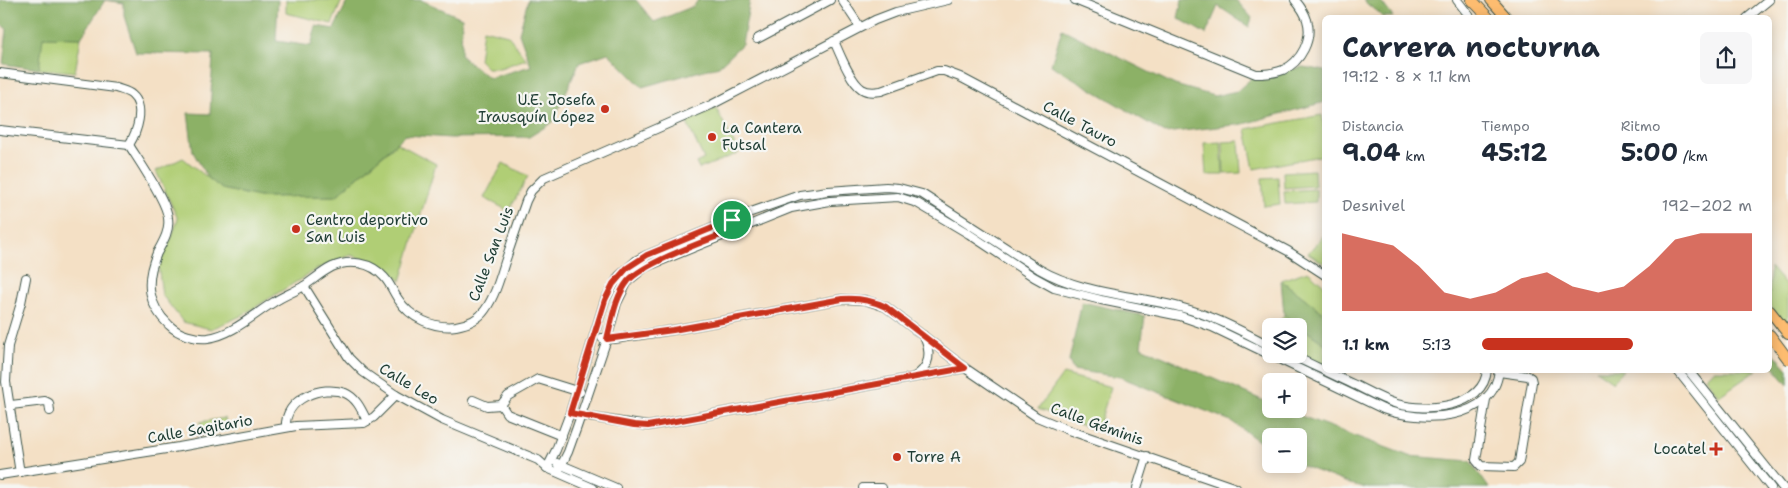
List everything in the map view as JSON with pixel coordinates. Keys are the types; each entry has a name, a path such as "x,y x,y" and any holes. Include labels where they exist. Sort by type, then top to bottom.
{"main road":[{"path":"1472,0 1486,15"},
{"path":"1491,0 1504,15"},
{"path":"1772,314 1788,334"},
{"path":"1772,338 1788,359"}],"street":[{"path":"757,39 830,0"},
{"path":"842,0 860,27"},
{"name":"Calle San Luis","path":"129,145 166,207 168,214 169,227 153,266 150,291 151,300 170,327 183,334 208,338 242,324 275,301 304,286 333,266 345,263 360,263 372,267 384,277 401,304 418,318 441,326 464,325 480,317 492,299 526,201 531,191 544,178 711,105 860,27 896,12 948,0"},
{"path":"1075,0 1256,74 1283,70 1295,62 1304,49 1308,36 1308,21 1296,0"},
{"path":"1457,0 1469,15"},
{"path":"1750,15 1769,0"},
{"name":"Calle Tauro","path":"834,41 854,80 863,90 881,91 937,70 960,77 1288,251 1322,273"},
{"path":"0,74 116,88 133,95 139,111 134,136 129,145 0,130"},
{"path":"616,488 549,464 562,436 609,292 619,276 627,268 647,255 787,199 812,193 886,187 912,190 922,194 1058,279 1194,311 1262,342"},
{"path":"560,468 577,427 607,339 617,303 624,288 635,275 653,264 736,229 791,208 814,203 886,197 909,200 969,234 1054,288 1191,319 1212,327 1393,413 1412,416 1450,414 1470,409 1486,399 1495,386 1498,373"},
{"path":"732,220 736,229"},
{"path":"21,472 6,382 8,346 21,303 26,278"},
{"name":"Calle Leo","path":"304,286 349,358 363,372 396,396 442,420 549,464"},
{"name":"Calle Géminis","path":"595,336 607,339 673,330 842,299 854,298 879,303 965,368 1037,417 1071,431 1236,488"},
{"path":"912,378 923,370 929,361 928,346 922,334"},
{"path":"1307,362 1322,369"},
{"path":"570,413 648,426 965,368"},
{"path":"1329,373 1387,400 1412,406 1443,405 1472,397 1482,387 1487,373"},
{"path":"1486,399 1476,460 1481,466 1514,467 1519,462 1532,382 1528,376 1511,373"},
{"path":"1679,373 1771,488"},
{"path":"1691,373 1783,488"},
{"path":"473,400 492,406 501,405 508,396 538,379 587,394"},
{"path":"286,427 289,414 299,400 308,394 327,390 346,393 360,407 367,421 396,396"},
{"path":"1702,402 1711,396"},
{"path":"10,405 45,401 49,403 50,411"},
{"path":"501,405 507,414 562,436"},
{"name":"Calle Sagitario","path":"0,475 179,447 286,427 316,424 360,424 367,421"},
{"path":"566,424 572,423 577,427"},
{"path":"556,450 568,452"},
{"path":"1137,488 1147,456"},
{"path":"560,468 593,488"},
{"path":"863,488 882,488"}],"green space":[{"path":"0,0 105,0 81,38 43,37 39,69 3,64 7,29 0,24"},
{"path":"105,0 278,0 276,41 311,46 316,26 334,29 348,0 421,0 462,18 461,56 489,78 531,66 519,33 528,0 636,0 654,22 694,6 698,0 750,0 742,44 719,66 642,87 608,53 579,63 553,122 529,137 451,138 405,135 336,196 259,197 222,189 208,178 193,152 188,113 210,114 213,54 136,53 124,16 124,3"},
{"path":"286,0 342,0 332,24 286,13"},
{"path":"1182,0 1236,0 1252,18 1249,27 1218,6 1206,34 1178,18"},
{"path":"1364,0 1380,0 1391,15 1380,15"},
{"path":"483,29 508,35 526,59 500,68 487,68 479,60"},
{"path":"1062,29 1175,85 1214,96 1237,91 1253,77 1303,67 1322,70 1322,103 1243,124 1165,133 1051,65"},
{"path":"42,37 81,38 75,72 39,69"},
{"name":"La Cantera Futsal","path":"716,108 739,153 699,169 696,163 704,159 686,121"},
{"path":"1322,115 1322,156 1254,169 1246,129"},
{"path":"1239,141 1241,173 1224,174 1223,142"},
{"path":"1221,142 1223,175 1206,175 1204,143"},
{"name":"Centro deportivo San Luis","path":"397,143 436,164 401,281 382,265 351,255 317,269 241,316 211,329 183,322 162,295 158,264 171,239 178,219 156,171 183,158 222,189 259,197 336,196"},
{"path":"503,163 528,176 509,211 484,198"},
{"path":"1314,170 1315,186 1284,188 1283,172"},
{"path":"1278,177 1280,204 1264,206 1262,178"},
{"path":"1316,189 1316,202 1285,204 1284,191"},
{"path":"1322,237 1322,262 1308,253"},
{"path":"1772,269 1788,288 1788,330 1772,309"},
{"path":"1308,271 1322,283 1322,312 1281,280"},
{"path":"1281,280 1322,312 1322,342 1307,331 1307,318 1288,318 1284,315"},
{"path":"1082,302 1145,316 1141,347 1262,400 1262,418 1306,418 1409,456 1470,461 1489,488 1367,488 1350,484 1307,467 1307,428 1262,428 1262,443 1231,421 1120,377 1073,370 1069,361"},
{"path":"1307,331 1322,342 1322,364 1307,357"},
{"path":"1772,351 1788,369 1788,385 1772,365"},
{"path":"1600,373 1620,373 1613,382"},
{"path":"1710,373 1753,373 1719,396 1705,377"},
{"path":"1063,374 1111,387 1097,431 1038,409"},
{"path":"225,418 227,430 203,435 200,422"}],"place":[{"name":"U.E. Josefa Irausquín López","path":"605,109"},
{"name":"La Cantera Futsal","path":"712,137"},
{"name":"Centro deportivo San Luis","path":"296,229"},
{"name":"Locatel","path":"1716,449"},
{"name":"Torre A","path":"897,457"}],"route":[{"path":"732,220 736,229 644,268 628,281 617,303 607,339 673,330 854,298 879,303 886,307 965,368 648,426 570,413 605,300 619,276 637,260 647,255 732,220"}]}
